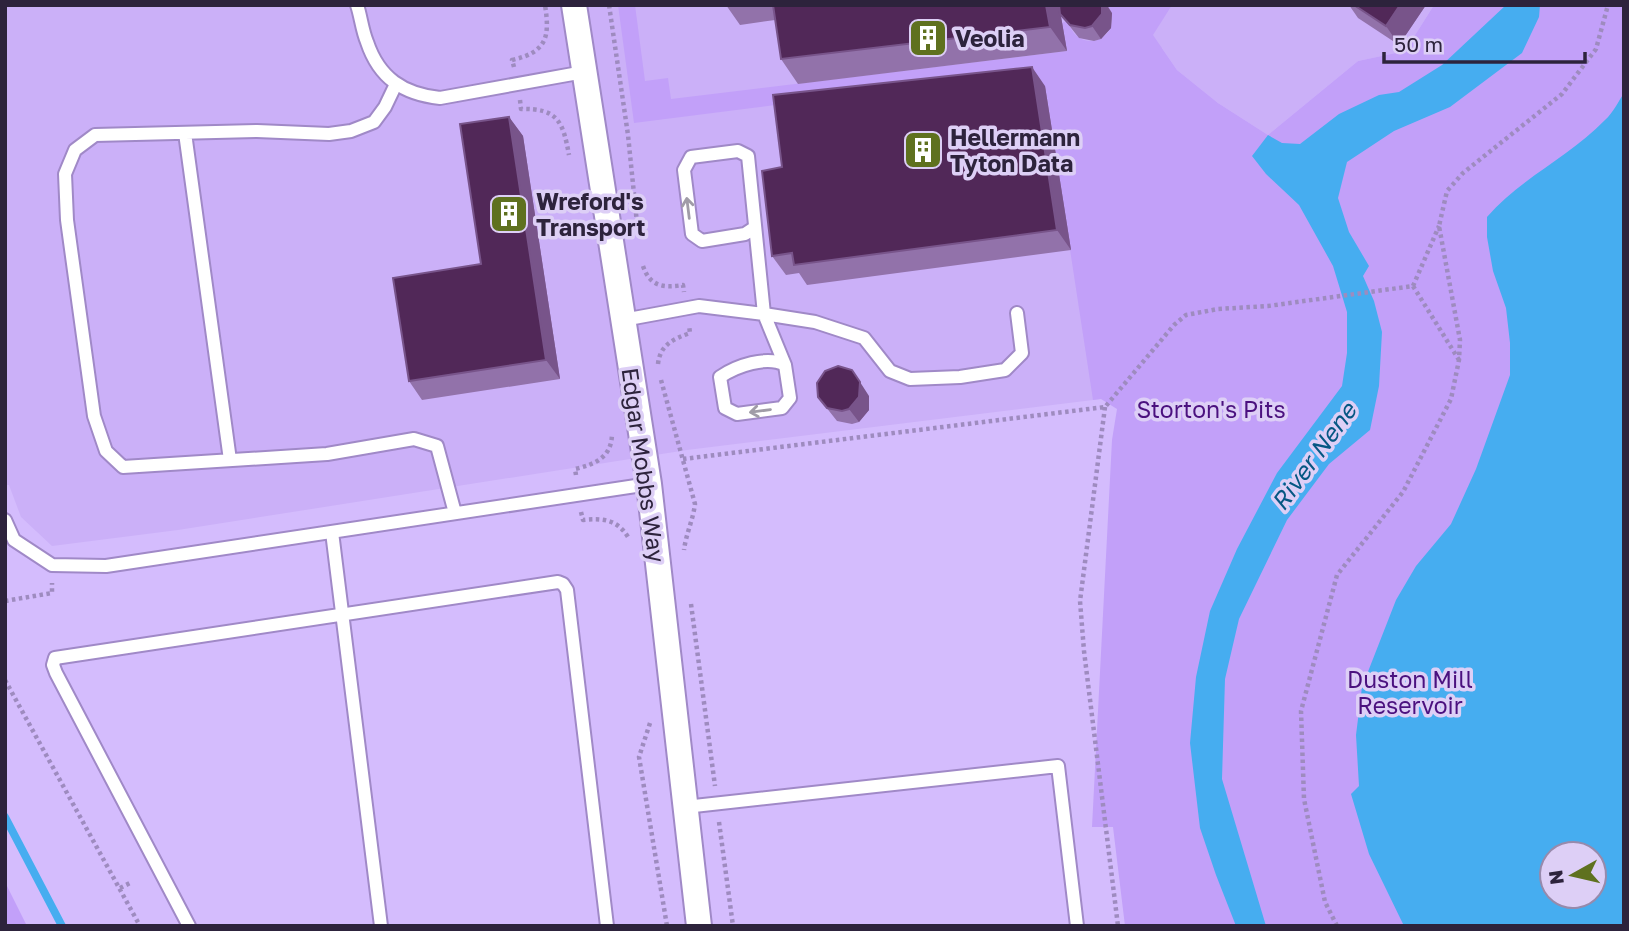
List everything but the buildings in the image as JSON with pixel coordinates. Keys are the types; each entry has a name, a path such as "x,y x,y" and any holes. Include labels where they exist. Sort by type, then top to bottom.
{"street":[{"name":"Edgar Mobbs Way","path":"574,5 649,484 699,926"}],"lane":[{"path":"357,5 367,43 378,67 396,84 418,96 440,98 584,72"},
{"path":"396,84 374,122 351,131 329,134 257,131 95,135 75,150 65,174 67,220 94,416 106,451 123,467 327,454 414,439 437,446 455,513"},
{"path":"185,132 230,460"},
{"path":"754,228 746,234 702,241 692,234 684,170 691,157 738,152 748,156 764,314 785,365 790,398 782,408 737,414 724,408 720,377 733,368 776,360 785,365"},
{"path":"623,320 699,306 814,322 864,338 890,372 910,379 960,377 1005,370 1022,353 1017,313"},
{"path":"5,520 14,540 52,565 106,566 649,484"},
{"path":"332,532 381,926"},
{"path":"189,926 56,673 53,665 55,658 558,582 567,590 607,926"},
{"path":"685,807 1058,766 1077,926"}],"path":[{"path":"512,60 535,52 547,37 545,5"},
{"path":"609,5 628,135 639,243"},
{"path":"1413,286 1439,226 1447,191 1463,173 1562,94 1596,49 1608,5"},
{"path":"521,109 547,112 560,122 564,128 571,166"},
{"path":"1336,926 1325,902 1304,799 1301,711 1337,575 1403,492 1451,399 1460,340 1439,226"},
{"path":"641,257 647,277 653,283 667,288 683,285"},
{"path":"1118,926 1080,601 1105,407 1174,325 1186,315 1413,286"},
{"path":"1413,286 1459,360"},
{"path":"684,551 695,504 658,370 662,349 669,342 691,333"},
{"path":"683,459 1105,407"},
{"path":"575,469 592,465 607,453 613,436 611,422"},
{"path":"583,520 604,519 615,523 627,535 629,541"},
{"path":"5,601 52,593 52,565"},
{"path":"691,600 714,779"},
{"path":"5,680 140,926"},
{"path":"650,720 639,757 667,926"},
{"path":"721,836 733,926"},
{"path":"120,888 130,883"}],"shaded area":[{"path":"5,5 1434,5 1405,51 1358,61 1268,135 1218,103 1177,70 1162,48 1101,399 687,450 178,530 52,546 21,517 9,485 5,485"}],"green space":[{"name":"Duston Mill Reservoir","path":"618,5 635,5 645,81 668,78 671,99 1067,51 1062,23 1068,20 1080,38 1098,40 1110,28 1112,17 1108,5 1172,5 1153,35 1177,70 1218,103 1268,135 1358,61 1405,51 1434,5 1624,5 1624,926 1125,926 1113,827 1092,827 1112,440 1117,409 1101,399 1093,400 1045,86 783,104 634,123"},
{"path":"5,882 27,926 5,926"}],"water":[{"name":"River Nene","path":"1506,5 1540,5 1539,17 1522,53 1450,107 1394,131 1347,162 1338,198 1349,232 1369,266 1363,276 1374,301 1382,332 1379,386 1370,430 1329,464 1287,520 1239,619 1225,679 1222,779 1266,926 1236,926 1200,828 1190,743 1196,677 1210,611 1237,549 1277,473 1342,386 1347,353 1347,312 1333,266 1299,205 1266,174 1252,156 1268,135 1282,143 1300,144 1339,114 1379,95 1399,92 1442,65"},
{"name":"Duston Mill Reservoir","path":"1624,93 1624,926 1404,926 1369,854 1351,794 1359,786 1356,735 1362,687 1396,600 1416,566 1451,524 1476,469 1510,375 1506,308 1493,271 1487,237 1487,217 1500,203 1591,133 1610,114"}],"waterway":[{"path":"5,817 62,926"}],"place":[{"name":"Veolia","path":"928,38"},
{"name":"Hellermann Tyton Data","path":"923,150"},
{"name":"Wreford's Transport","path":"509,214"}],"park label":[{"name":"Storton's Pits","path":"1211,409"}]}
